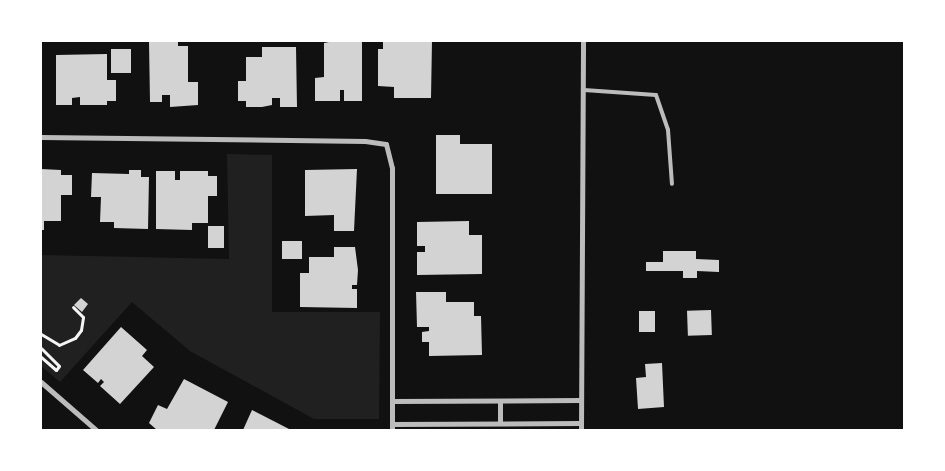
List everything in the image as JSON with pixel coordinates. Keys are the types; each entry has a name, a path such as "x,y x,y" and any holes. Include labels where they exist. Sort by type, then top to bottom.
{"street":[{"path":"581,430 583,41"},
{"path":"41,137 365,141 386,144 392,168 392,427 581,423"},
{"path":"41,382 96,430"},
{"path":"392,401 581,400"},
{"path":"500,401 500,424"}],"lane":[{"path":"584,90 656,95 668,130 672,184"}],"path":[{"path":"41,334 59,345 75,338 81,330 84,317 73,307"},
{"path":"41,348 59,366 56,370 41,357"}],"shaded area":[{"path":"227,154 272,155 272,312 380,312 379,419 314,419 190,351 132,302 60,382 41,366 41,255 229,259"}],"building":[{"path":"362,41 362,101 344,101 344,90 340,90 340,101 315,101 315,78 324,77 324,43"},
{"path":"383,41 432,41 431,98 394,98 394,87 378,86 378,49 383,49"},
{"path":"149,42 178,42 178,46 188,46 188,82 198,82 198,105 170,107 170,95 162,95 162,102 150,102"},
{"path":"262,47 296,47 297,107 280,107 280,98 272,98 272,105 262,107 246,107 246,101 238,101 238,81 246,81 246,57 262,57"},
{"path":"111,49 131,49 131,73 111,73"},
{"path":"107,54 107,80 116,80 116,101 107,101 107,105 80,105 80,97 72,98 72,105 56,105 56,55"},
{"path":"436,135 460,135 460,144 492,144 492,194 436,194"},
{"path":"41,169 61,170 61,175 72,175 72,195 61,195 61,221 44,221 44,230 41,230"},
{"path":"357,169 354,231 334,231 334,215 305,216 305,170"},
{"path":"129,170 141,170 141,177 149,177 148,229 114,228 114,222 100,222 101,197 91,197 92,173 129,174"},
{"path":"156,171 175,171 175,180 180,180 180,171 208,171 208,176 217,176 217,196 208,196 208,223 192,223 192,230 156,229"},
{"path":"469,221 469,235 482,235 482,274 417,275 417,252 425,252 425,246 417,246 417,222"},
{"path":"208,226 224,226 224,248 208,248"},
{"path":"282,241 302,241 302,259 282,259"},
{"path":"334,247 355,247 358,270 357,285 352,285 352,289 357,289 357,308 300,307 300,273 309,273 309,257 334,257"},
{"path":"663,251 696,251 696,259 719,260 719,272 697,271 697,278 683,278 683,271 646,271 646,262 663,262"},
{"path":"416,292 446,292 446,302 474,302 474,316 481,316 482,355 429,356 429,342 422,342 422,332 429,331 429,327 417,327"},
{"path":"81,298 88,304 82,312 74,305"},
{"path":"711,310 712,335 688,336 687,311"},
{"path":"639,311 655,311 655,332 639,332"},
{"path":"121,327 147,350 142,356 154,367 120,404 100,386 104,382 101,379 98,383 83,370"},
{"path":"662,363 664,407 638,409 636,378 646,377 645,364"},
{"path":"184,379 228,402 214,430 157,430 149,423 158,405 167,409"},
{"path":"252,410 291,430 243,430"}]}
